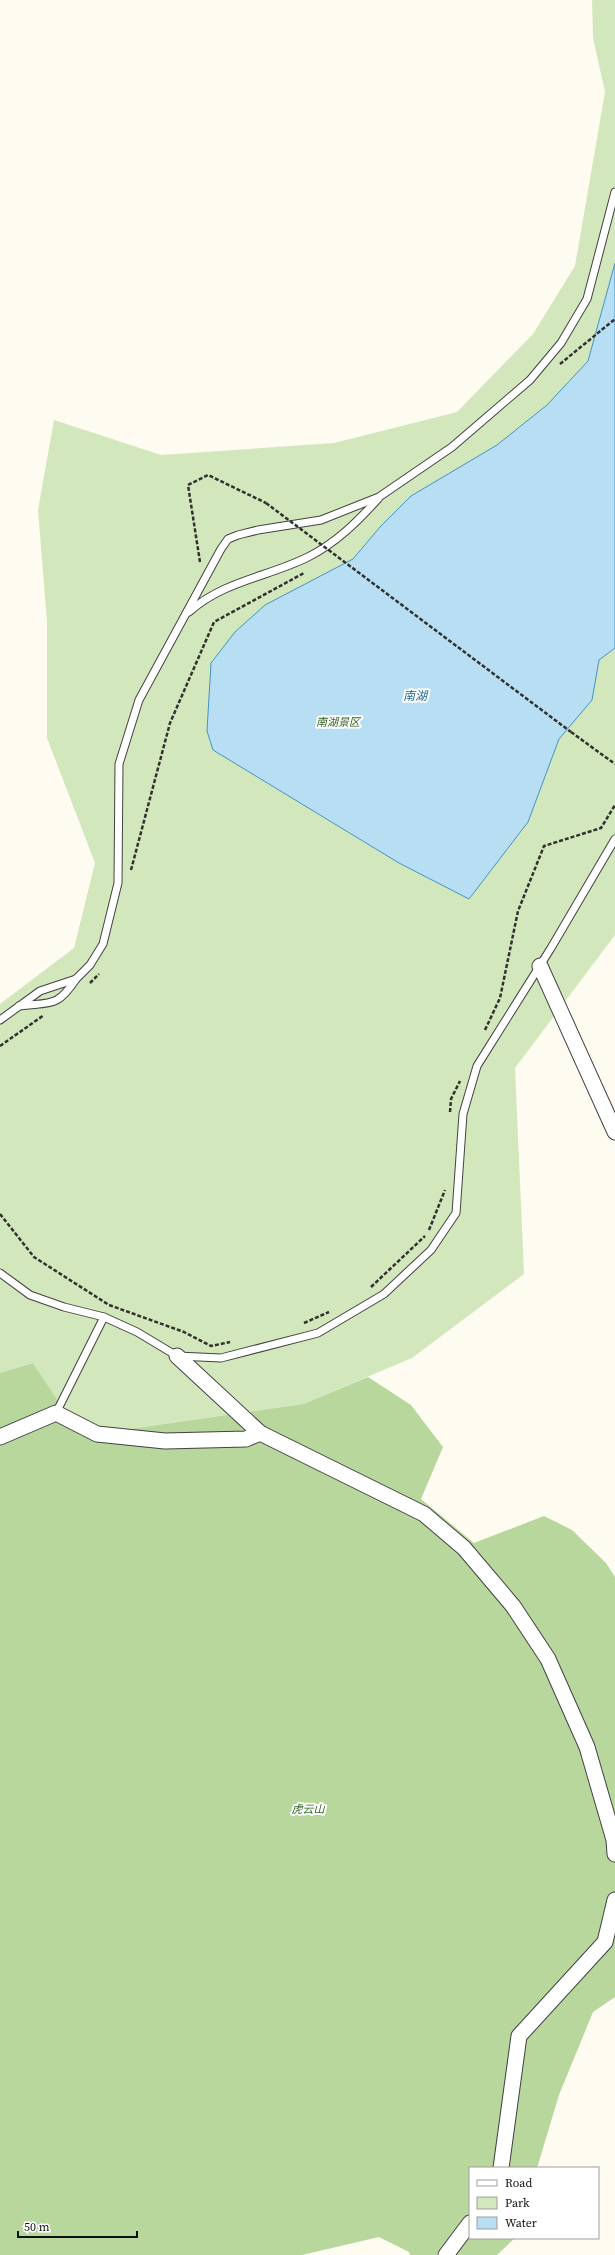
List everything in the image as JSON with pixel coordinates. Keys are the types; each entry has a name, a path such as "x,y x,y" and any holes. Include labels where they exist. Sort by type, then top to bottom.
{"street":[{"path":"540,966 615,1132"},
{"path":"177,1356 260,1433 424,1514 464,1548 513,1606 548,1659 587,1746 614,1840 615,1854"},
{"path":"0,1437 56,1413 97,1434 165,1441 246,1440 260,1433"},
{"path":"501,2167 519,2036 610,1947 615,1900"},
{"path":"446,2255 469,2224"}],"lane":[{"path":"17,1007 52,1003 65,996 76,979 90,965 103,944 118,883 119,764 139,700 203,579 228,539 258,530 321,520 380,497 452,447 530,380 561,343 587,299 615,192"},
{"path":"184,616 209,596 232,585 307,558 335,542 358,522 380,497"},
{"path":"0,1273 30,1295 104,1317 136,1332 177,1356 221,1358 318,1333 384,1294 431,1250 456,1213 463,1114 477,1066 540,966 615,839"},
{"path":"0,1020 40,991 76,979"},
{"path":"56,1413 104,1317"}],"path":[{"path":"556,367 615,319"},
{"path":"203,579 188,485 208,475 266,503 615,764"},
{"path":"328,558 341,550"},
{"path":"129,877 170,723 214,622 283,586 308,570"},
{"path":"484,1032 500,998 518,911 544,846 601,828 615,805"},
{"path":"84,987 96,979 100,972"},
{"path":"0,1046 49,1012"},
{"path":"450,1114 451,1099 461,1079"},
{"path":"366,1292 428,1233 446,1189"},
{"path":"0,1214 34,1257 109,1305 184,1332 211,1346 233,1342"},
{"path":"298,1326 333,1310"}],"green space":[{"name":"南湖景区","path":"592,0 615,0 615,935 515,1068 524,1274 412,1358 303,1404 80,1436 33,1363 0,1373 0,1004 74,948 95,863 47,738 47,622 38,510 54,420 161,455 334,443 457,412 533,334 575,266 605,92 593,38"},
{"name":"虎云山","path":"33,1363 81,1436 303,1404 368,1377 411,1405 443,1447 421,1499 474,1543 544,1516 572,1530 606,1563 615,1577 615,1997 593,2012 559,2095 537,2167 469,2167 469,2239 514,2239 497,2255 410,2255 409,2252 379,2237 302,2255 0,2255 0,1373"}],"water":[{"name":"南湖","path":"615,263 615,648 599,660 592,700 559,739 528,822 469,899 399,863 213,750 207,731 211,663 235,632 265,605 353,559 380,527 411,496 497,445 547,405 588,361"}]}
